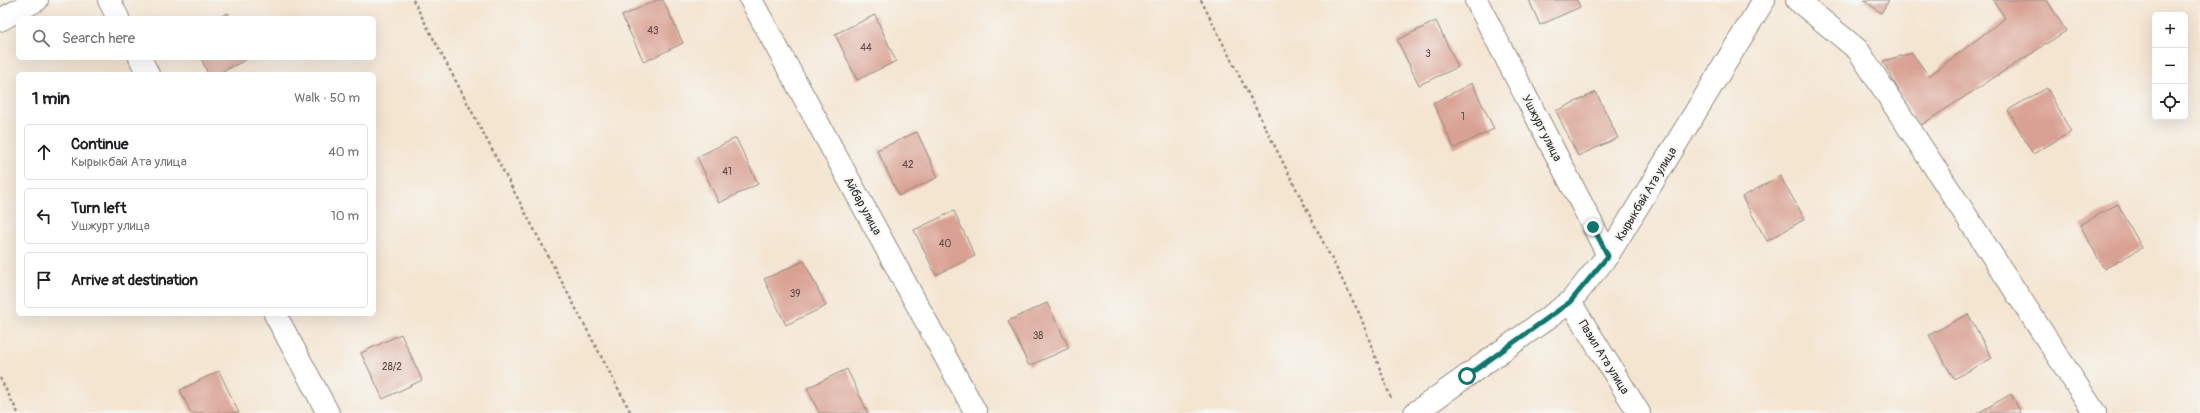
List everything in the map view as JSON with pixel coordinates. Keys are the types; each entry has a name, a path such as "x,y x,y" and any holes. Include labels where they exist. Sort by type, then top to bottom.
{"street":[{"path":"0,20 37,0"},
{"path":"109,0 117,16"},
{"name":"Айбар улица","path":"751,0 976,413"},
{"name":"Ушжурт улица","path":"1476,0 1608,256"},
{"name":"Кырыкбай Ата улица","path":"1415,413 1570,302 1608,256 1764,0"},
{"path":"1797,0 1858,50 2095,413"},
{"path":"141,60 147,72"},
{"name":"Пазил Ата улица","path":"1570,302 1638,413"},
{"path":"276,316 328,413"}],"path":[{"path":"413,0 631,413"},
{"path":"1201,0 1360,315 1393,406"},
{"path":"0,378 18,413"}],"building":[{"path":"657,0 663,0 683,43 644,62 622,16"},
{"path":"1529,0 1577,0 1580,7 1540,25"},
{"path":"1864,0 1889,0 1881,13"},
{"path":"1993,0 2047,0 2066,31 1918,127 1883,61 1912,53 1929,76 2005,18"},
{"path":"228,13 229,16 221,16"},
{"path":"875,15 896,61 857,80 835,34"},
{"path":"1436,21 1458,67 1419,85 1397,40"},
{"path":"202,60 246,60 221,72 207,72"},
{"path":"1472,83 1494,129 1454,148 1433,103"},
{"path":"2047,88 2071,132 2033,154 2008,110"},
{"path":"1596,92 1618,138 1578,156 1556,111"},
{"path":"917,132 938,177 899,196 877,150"},
{"path":"736,138 758,184 719,203 697,157"},
{"path":"1780,176 1805,219 1767,241 1742,197"},
{"path":"2118,204 2142,248 2104,269 2080,225"},
{"path":"954,211 975,256 936,275 914,230"},
{"path":"804,261 826,306 786,325 764,279"},
{"path":"1047,303 1069,348 1029,366 1008,321"},
{"path":"1968,314 1992,358 1954,379 1929,335"},
{"path":"401,334 422,380 383,399 361,353"},
{"path":"847,369 868,413 819,413 807,388"},
{"path":"219,371 239,413 191,413 180,390"},
{"path":"2011,394 2021,413 1978,413"}],"route":[{"path":"1467,376 1570,302 1608,256 1593,227"}]}
